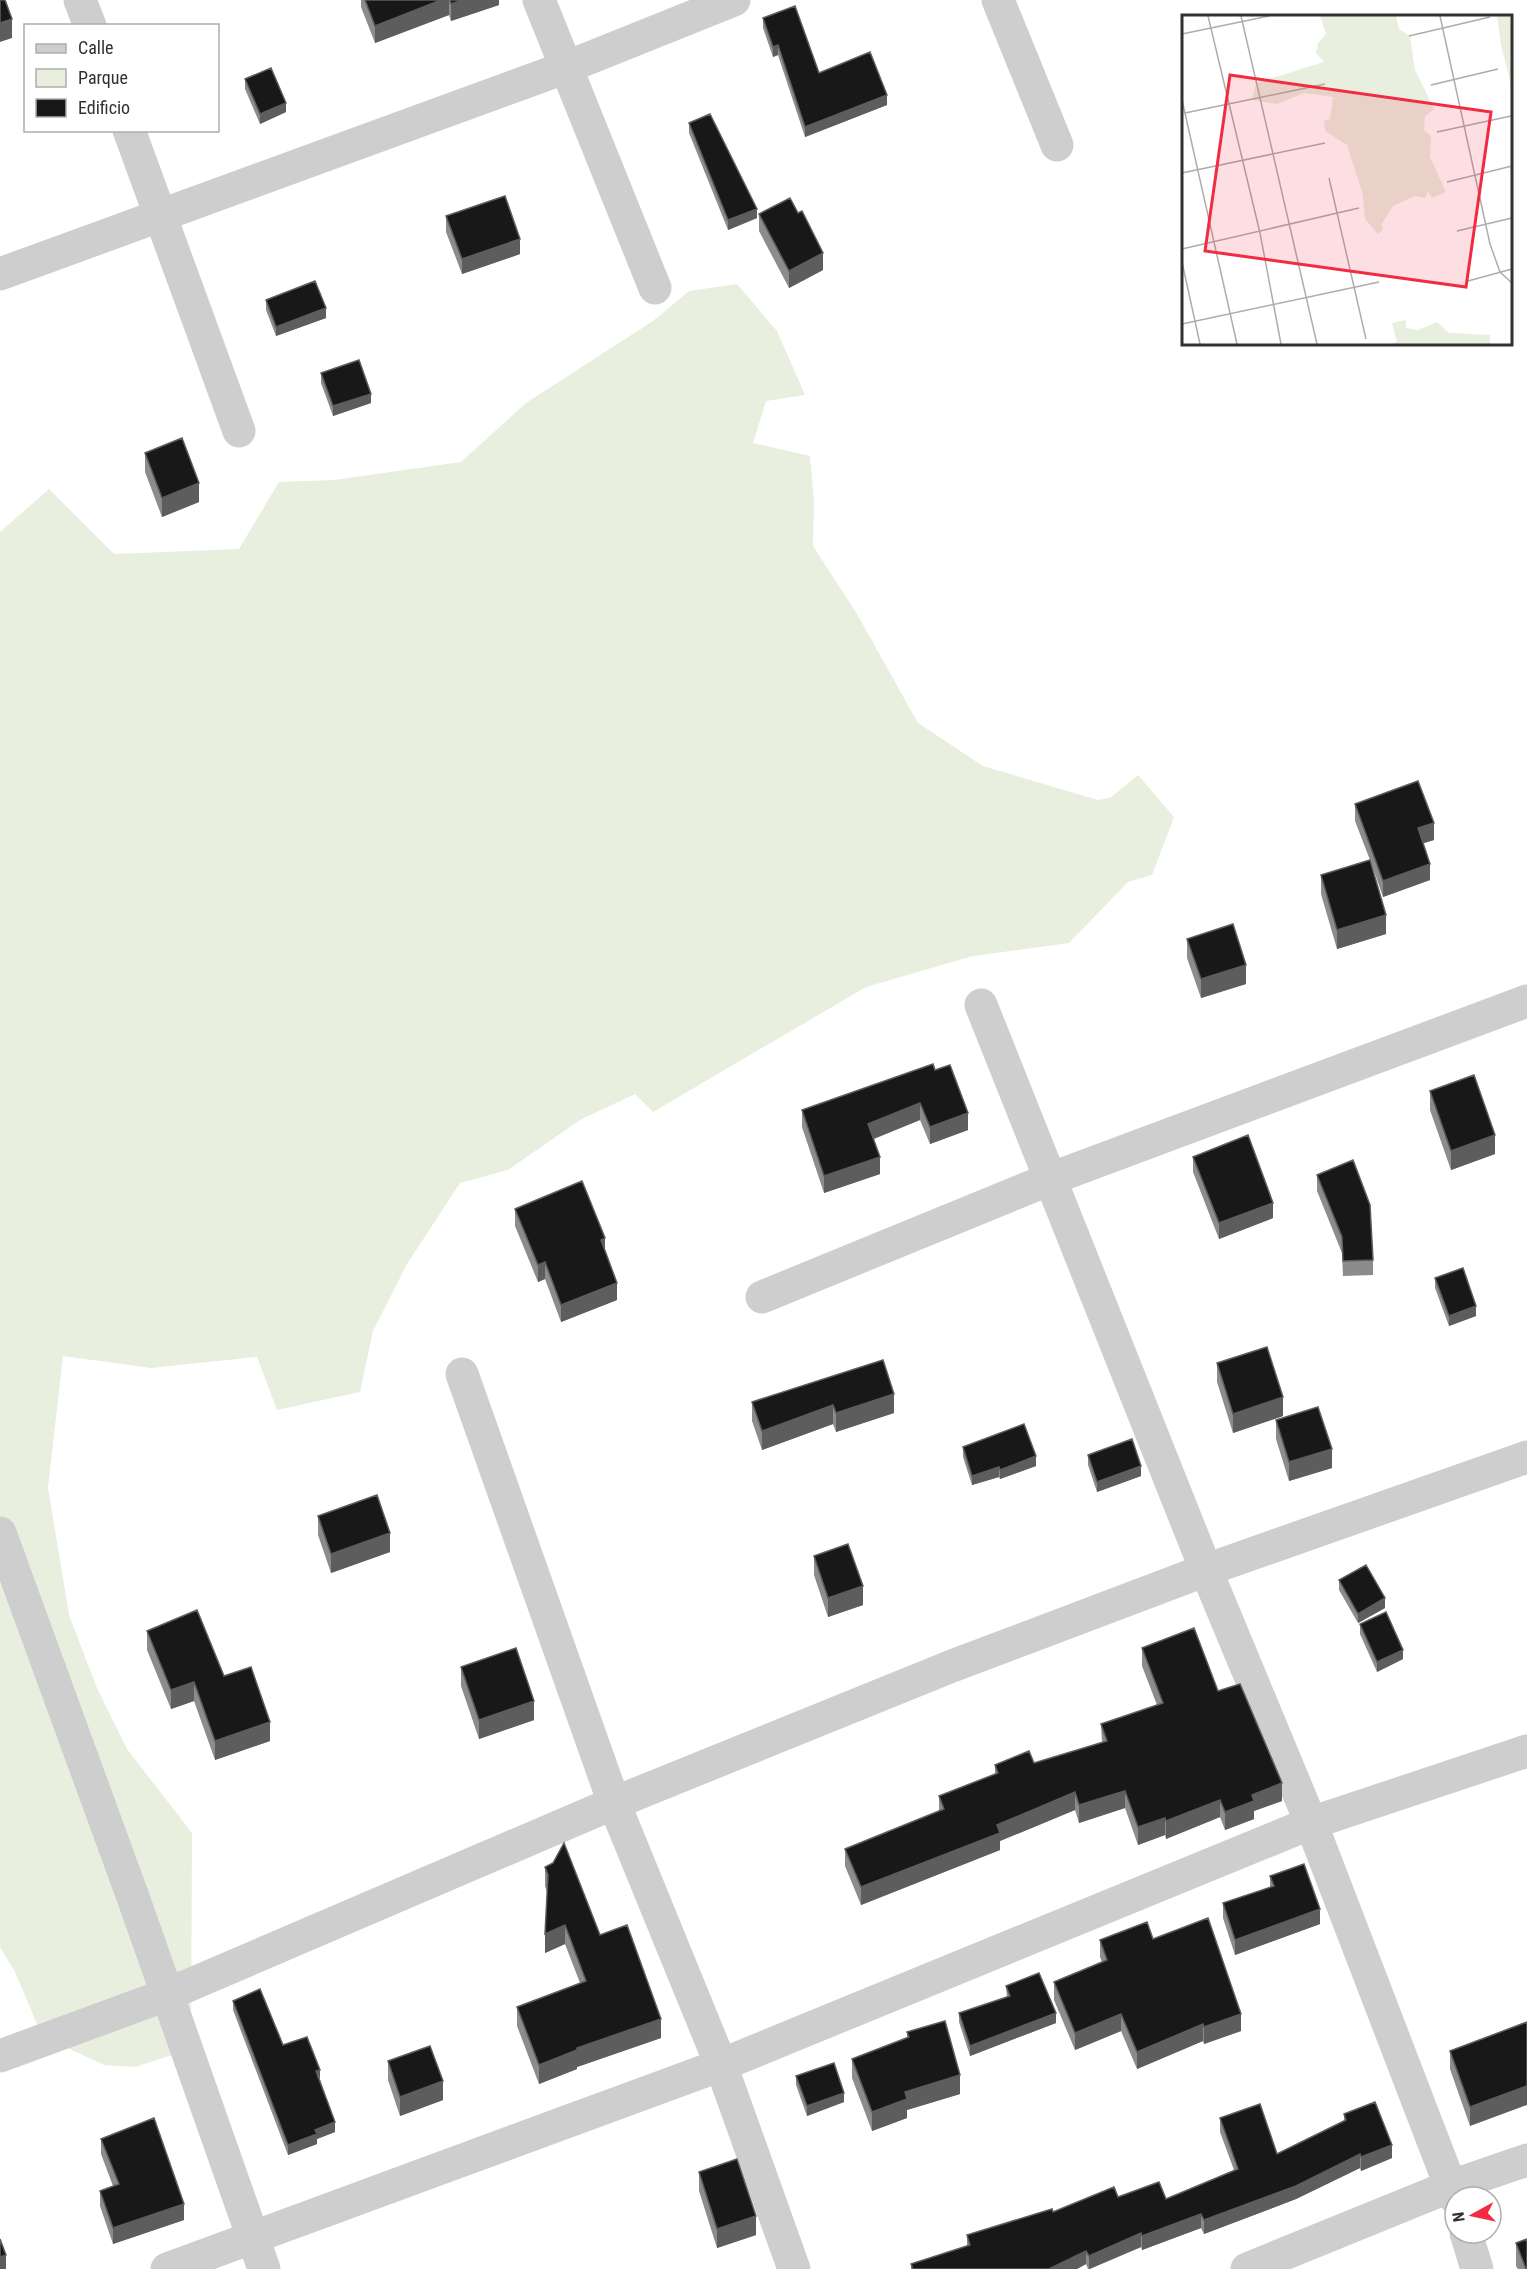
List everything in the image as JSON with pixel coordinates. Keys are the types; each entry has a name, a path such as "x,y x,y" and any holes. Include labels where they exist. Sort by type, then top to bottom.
{"street":[{"path":"80,0 89,24"},
{"path":"539,0 655,288"},
{"path":"0,274 567,67 734,0"},
{"path":"998,0 1057,145"},
{"path":"130,132 239,431"},
{"path":"762,1297 1050,1179 1527,1001"},
{"path":"981,1005 1206,1570 1311,1823 1450,2185"},
{"path":"462,1374 614,1803 721,2066 794,2269"},
{"path":"0,2056 166,1995 614,1803 952,1666 1206,1570 1527,1456"},
{"path":"0,1533 134,1900 264,2269"},
{"path":"167,2269 721,2066 1311,1823 1527,1751"},
{"path":"1469,2185 1527,2160"},
{"path":"1247,2269 1443,2196"},
{"path":"1470,2245 1477,2269"}],"green space":[{"path":"737,284 777,331 805,395 766,401 753,443 810,456 814,502 813,546 857,614 918,723 983,766 1098,800 1110,798 1138,775 1174,817 1152,875 1128,882 1069,943 973,956 866,987 653,1112 635,1094 580,1120 508,1170 460,1183 407,1264 373,1331 360,1392 277,1410 257,1357 151,1368 63,1356 48,1488 69,1615 97,1688 127,1749 192,1833 191,2049 135,2067 104,2065 42,2036 15,1972 0,1947 0,532 49,489 114,554 239,549 279,482 334,480 461,462 526,403 653,321 689,291"}],"building":[{"path":"0,0 5,0 12,19 0,23"},
{"path":"365,0 441,0 375,26"},
{"path":"450,0 462,0 451,4"},
{"path":"795,6 819,73 870,52 887,95 805,127 778,45 773,47 763,18"},
{"path":"271,68 286,103 260,114 245,79"},
{"path":"710,114 757,209 728,220 689,123"},
{"path":"505,196 520,239 462,259 446,216"},
{"path":"790,198 798,213 802,211 823,253 789,271 759,214"},
{"path":"315,281 326,308 276,327 266,300"},
{"path":"359,360 371,394 333,406 321,373"},
{"path":"182,438 199,483 162,498 145,453"},
{"path":"1418,781 1434,823 1418,828 1430,864 1383,881 1355,804"},
{"path":"1370,860 1386,915 1337,930 1321,875"},
{"path":"1233,924 1246,965 1201,979 1187,939"},
{"path":"933,1064 935,1070 950,1065 968,1113 930,1127 920,1103 868,1124 880,1157 824,1176 802,1110"},
{"path":"1474,1075 1495,1135 1451,1151 1430,1091"},
{"path":"1248,1135 1273,1203 1219,1223 1193,1157"},
{"path":"1353,1160 1370,1205 1373,1260 1343,1261 1342,1237 1317,1175"},
{"path":"582,1181 605,1238 601,1240 617,1283 561,1305 545,1262 538,1265 515,1209"},
{"path":"1463,1268 1476,1306 1449,1316 1435,1278"},
{"path":"1267,1347 1283,1397 1233,1414 1217,1363"},
{"path":"883,1360 894,1394 836,1413 833,1405 762,1431 752,1402"},
{"path":"1318,1407 1332,1449 1289,1462 1276,1420"},
{"path":"1024,1424 1036,1456 1000,1470 999,1467 972,1476 963,1447"},
{"path":"1132,1439 1141,1466 1097,1482 1088,1455"},
{"path":"377,1495 390,1533 331,1554 318,1516"},
{"path":"848,1544 863,1586 828,1598 814,1556"},
{"path":"1366,1565 1385,1598 1358,1614 1339,1580"},
{"path":"197,1610 224,1676 251,1667 270,1722 215,1741 194,1682 171,1690 147,1631"},
{"path":"1386,1612 1403,1650 1377,1662 1360,1624"},
{"path":"1194,1628 1218,1691 1240,1684 1282,1783 1252,1795 1254,1801 1225,1812 1220,1800 1166,1821 1165,1818 1138,1827 1125,1791 1079,1805 1075,1792 997,1825 1000,1833 861,1887 845,1849 944,1809 939,1796 998,1773 995,1765 1029,1751 1034,1763 1107,1741 1101,1724 1163,1703 1142,1648"},
{"path":"516,1648 534,1701 479,1720 461,1667"},
{"path":"564,1843 600,1935 627,1925 661,2019 577,2048 577,2050 539,2065 517,2007 586,1981 565,1925 545,1934 548,1875 545,1867 553,1863"},
{"path":"1304,1864 1320,1909 1235,1940 1223,1903 1274,1886 1270,1876"},
{"path":"1208,1918 1241,2014 1204,2027 1203,2024 1137,2052 1121,2014 1075,2033 1054,1982 1107,1960 1100,1940 1147,1922 1153,1939"},
{"path":"1039,1973 1056,2013 970,2046 959,2013 1010,1996 1006,1986"},
{"path":"260,1989 283,2045 307,2037 320,2070 316,2071 335,2122 315,2130 317,2134 288,2145 233,2001"},
{"path":"945,2021 960,2075 905,2092 907,2099 872,2112 852,2059 909,2037 907,2032"},
{"path":"1527,2022 1527,2086 1470,2107 1450,2051"},
{"path":"430,2046 443,2081 400,2097 388,2061"},
{"path":"834,2063 844,2093 807,2106 796,2076"},
{"path":"1375,2102 1392,2145 1361,2157 1360,2154 1296,2186 1204,2220 1201,2214 1142,2236 1141,2233 1089,2256 1086,2251 1049,2269 913,2269 911,2264 970,2245 967,2235 1052,2209 1053,2212 1114,2187 1118,2197 1159,2182 1166,2199 1238,2169 1220,2118 1260,2104 1277,2154 1346,2120 1344,2114"},
{"path":"154,2118 184,2204 113,2228 100,2191 119,2184 101,2139"},
{"path":"737,2159 756,2216 717,2229 699,2172"},
{"path":"0,2239 6,2255 0,2257"},
{"path":"1527,2239 1527,2269 1526,2269 1516,2243"}]}
